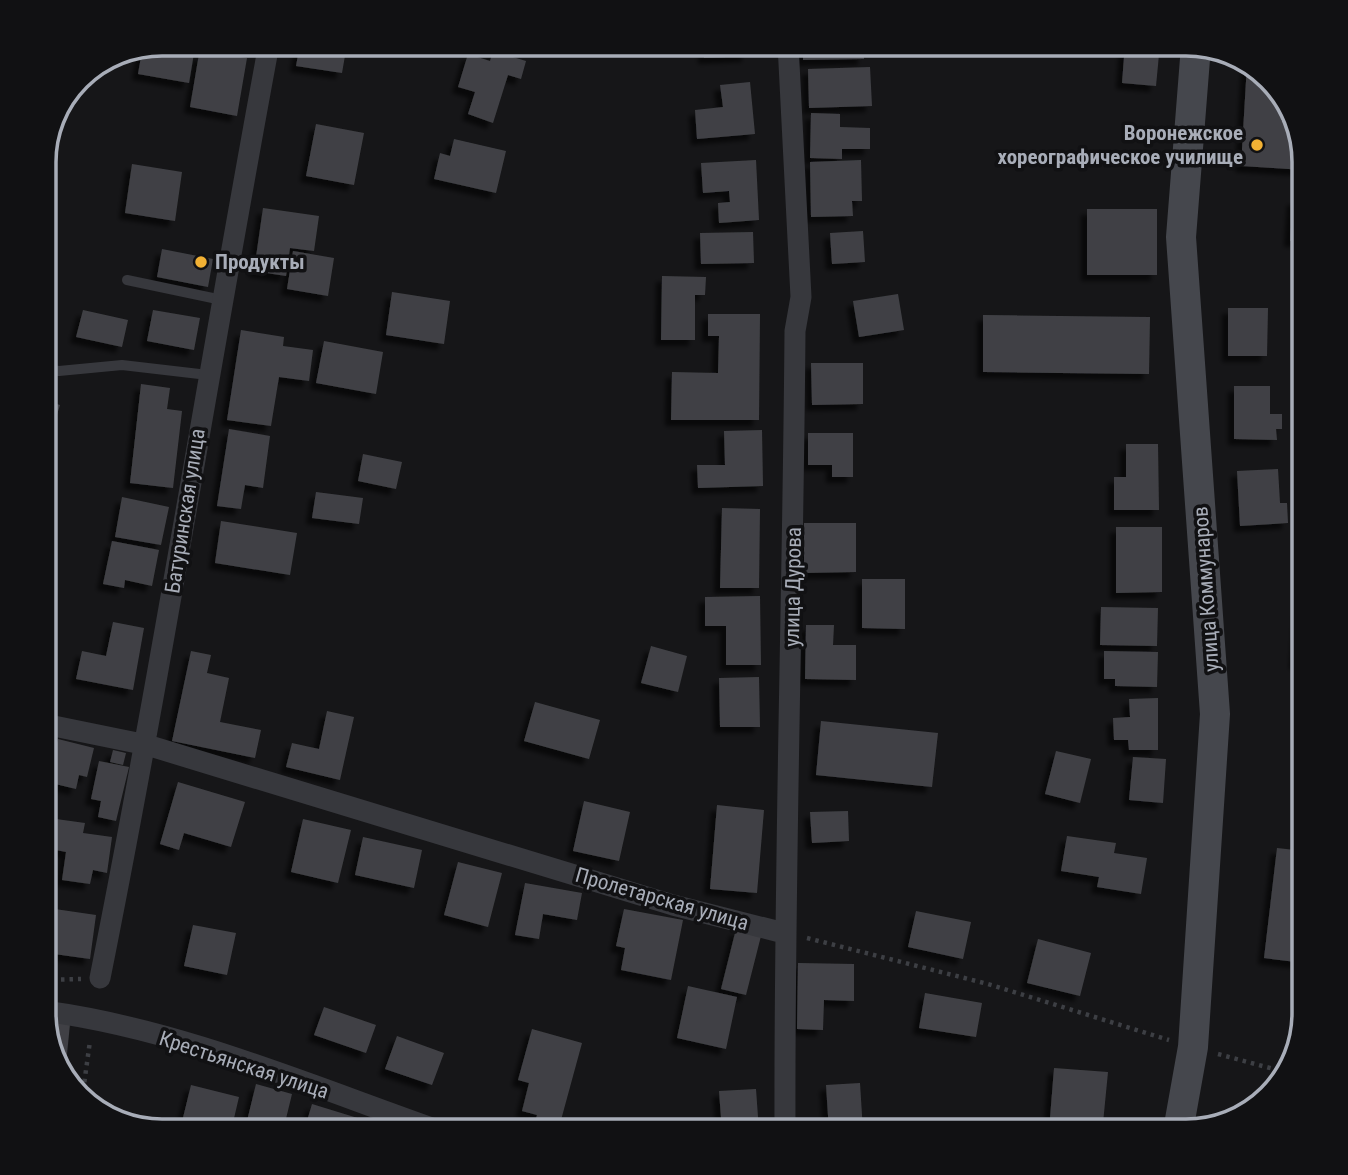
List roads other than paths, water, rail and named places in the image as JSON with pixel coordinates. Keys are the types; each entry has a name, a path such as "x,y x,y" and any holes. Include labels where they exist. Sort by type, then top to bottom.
{"street":[{"name":"Батуринская улица","path":"100,978 147,745 208,375 267,56"},
{"name":"улица Дурова","path":"785,1119 784,933 793,627 795,331 801,297 789,56"},
{"name":"улица Коммунаров","path":"1180,1119 1193,1047 1215,714 1181,237 1195,57"},
{"name":"Пролетарская улица","path":"56,726 147,745 673,905 784,933"},
{"name":"Крестьянская улица","path":"56,1012 93,1017 238,1060 406,1119"}],"lane":[{"path":"127,280 222,300"},
{"path":"56,371 122,365 208,375"}],"place":[{"name":"Воронежское хореографическое училище","path":"1257,145"},
{"name":"Продукты","path":"201,262"}]}
